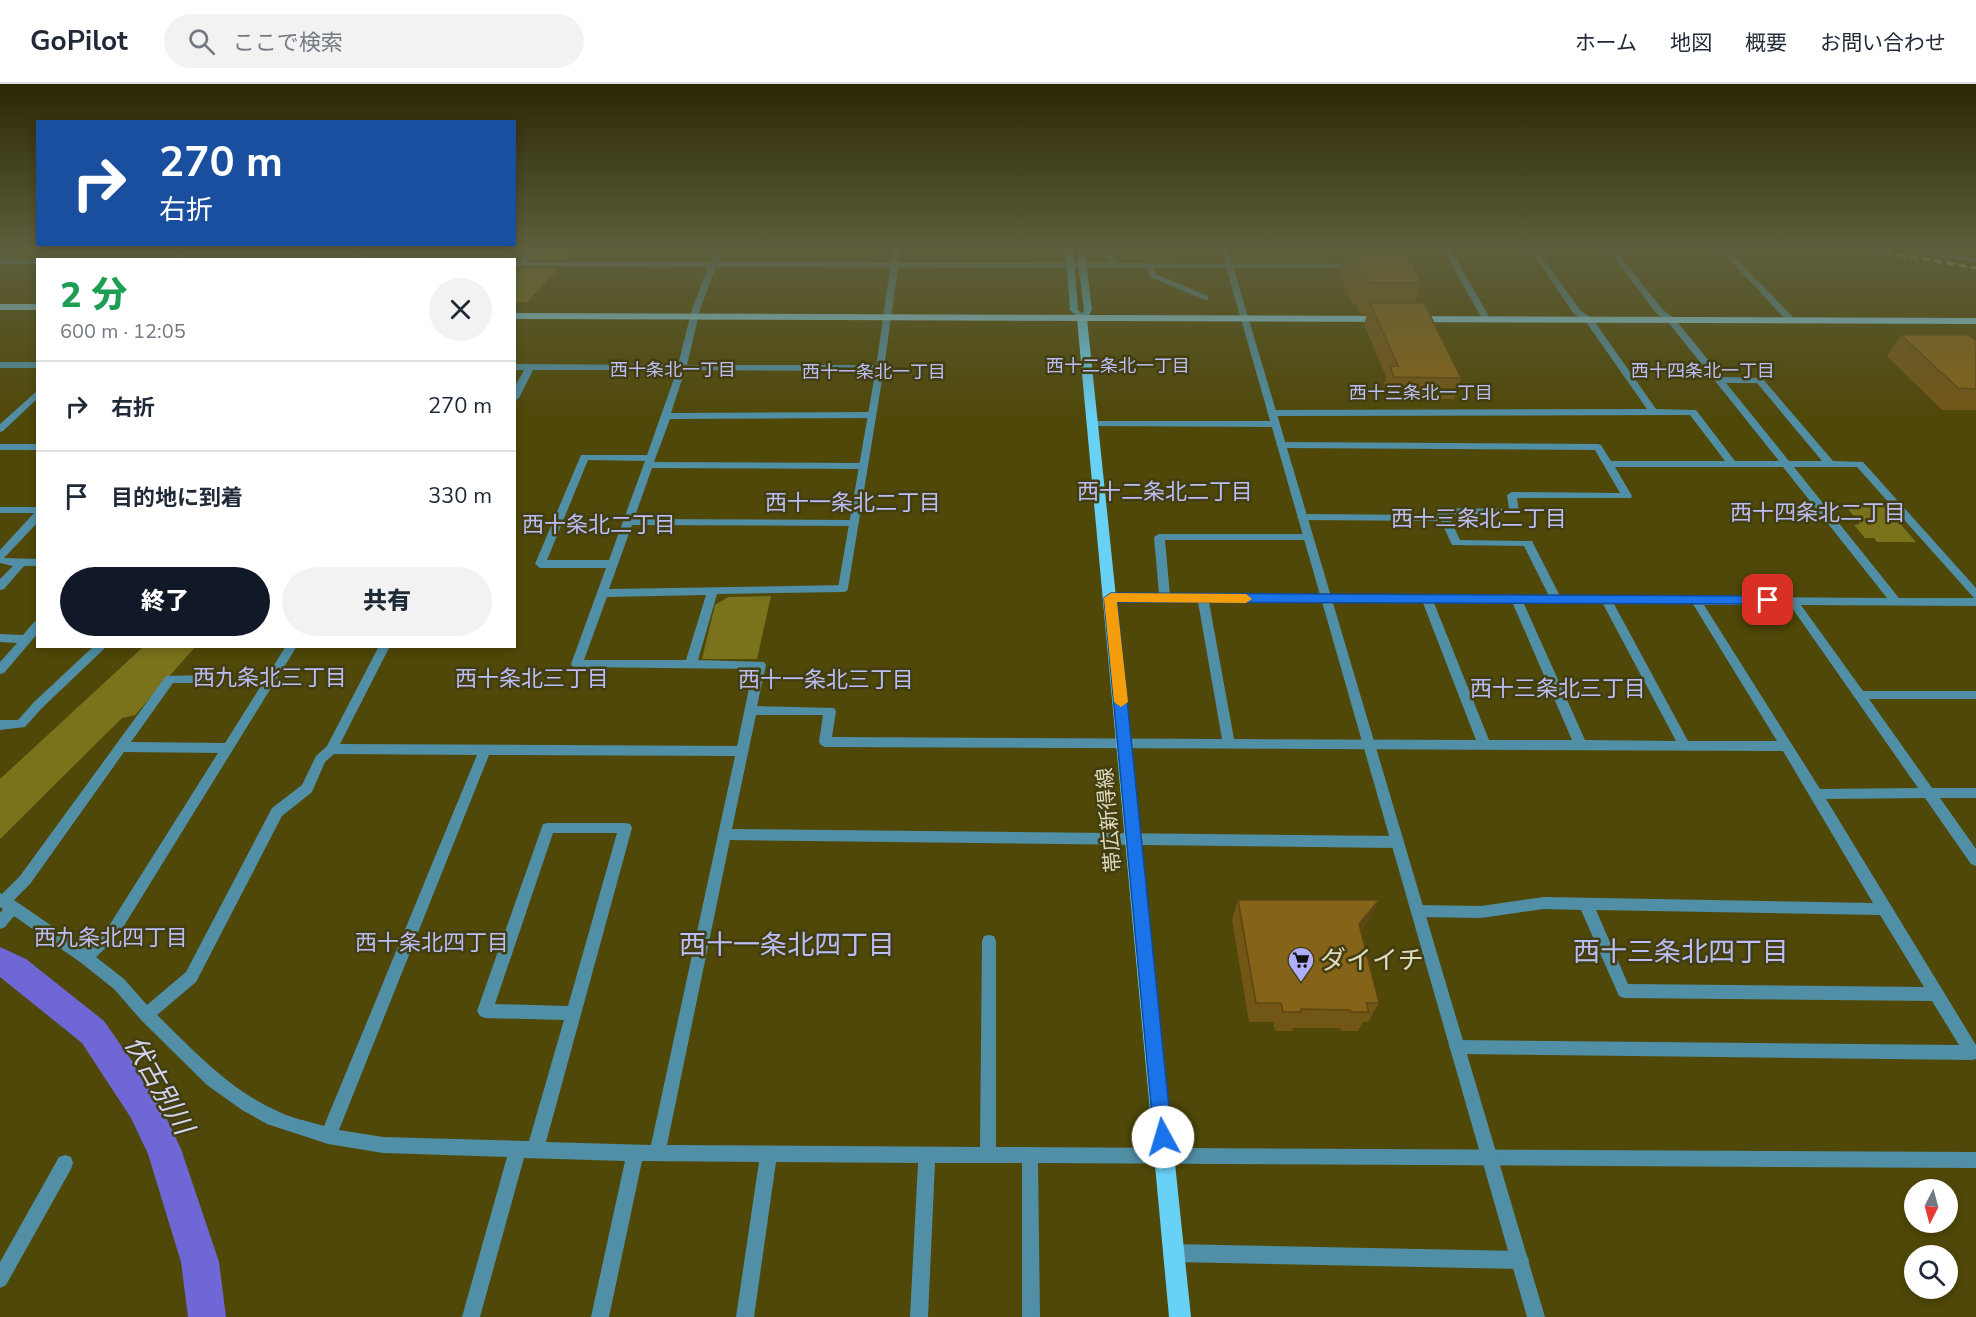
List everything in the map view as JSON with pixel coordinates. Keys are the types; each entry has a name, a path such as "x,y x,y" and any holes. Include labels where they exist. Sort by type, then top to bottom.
{"highway":[{"path":"0,307 36,307"},
{"path":"516,309 696,313 1485,316 1589,320 1976,314"},
{"path":"1485,316 1577,312 1660,312 1976,321"},
{"path":"516,316 696,313"},
{"path":"0,314 36,315"}],"main road":[{"path":"1080,304 1082,313"},
{"path":"1082,304 1082,313"},
{"name":"帯広新得線","path":"1082,313 1180,1317"}],"street":[{"path":"657,1153 725,834 740,751 760,665 577,664 666,416 699,304"},
{"path":"602,592 712,592 843,588 889,304"},
{"path":"1240,304 1536,1317"},
{"path":"1478,304 1485,316"},
{"path":"1571,304 1577,312 1589,320 1653,412"},
{"path":"1653,304 1671,320 1895,600"},
{"path":"1774,304 1787,317"},
{"path":"0,365 36,365"},
{"path":"516,367 880,368"},
{"path":"516,394 530,367"},
{"path":"1719,380 1759,380 1830,464"},
{"path":"2,425 36,395"},
{"path":"1093,424 1694,412 1731,463"},
{"path":"666,416 871,415"},
{"path":"1281,445 1598,447 1627,496 1512,495 1514,512 1441,511 1456,543 1528,543 1556,599"},
{"path":"0,447 36,447"},
{"path":"611,564 540,564 584,457 649,462 863,466"},
{"path":"1608,464 1860,464 1976,595"},
{"path":"0,510 36,510"},
{"path":"36,517 0,558 21,563 36,563"},
{"path":"1302,517 1443,518"},
{"path":"627,522 854,524"},
{"path":"1165,598 1159,537 1308,537"},
{"path":"0,586 21,563"},
{"path":"691,664 712,592"},
{"path":"1111,598 1976,602"},
{"path":"1203,598 1229,743"},
{"path":"1427,599 1484,744"},
{"path":"1516,599 1580,744"},
{"path":"1606,599 1683,745"},
{"path":"1457,1047 1972,1053 1696,600"},
{"path":"1792,600 1976,860"},
{"path":"0,670 36,627"},
{"path":"0,638 26,639"},
{"path":"0,724 21,724 38,705 100,648"},
{"path":"85,957 112,933 291,648"},
{"path":"146,1015 191,977 277,812 307,788 320,759 331,749 385,648"},
{"path":"0,923 6,902 25,880 170,679 206,679"},
{"path":"1860,695 1976,695"},
{"path":"750,710 830,711 825,742 1786,746"},
{"path":"121,747 230,748"},
{"path":"331,749 740,751"},
{"path":"328,1137 485,750"},
{"path":"1816,794 1976,793"},
{"path":"471,1317 573,1013 625,828 548,828 485,1011 573,1013"},
{"path":"725,834 1397,842"},
{"path":"6,902 85,957 119,984 146,1015 213,1080 248,1104 273,1118 328,1137 383,1145 635,1153 1976,1160"},
{"path":"1418,911 1481,912 1544,903 1884,909"},
{"path":"1586,904 1624,991 1936,994"},
{"path":"988,1154 989,941"},
{"path":"600,1317 635,1153"},
{"path":"745,1317 769,1153"},
{"path":"919,1317 927,1154"},
{"path":"1030,1154 1030,1317"},
{"path":"0,1279 64,1163"},
{"path":"1173,1253 1520,1260"}],"shaded area":[{"path":"1844,504 1883,504 1916,542 1877,542 1874,538 1865,538 1854,525 1860,524"},
{"path":"771,596 757,659 702,659 715,605 728,597"},
{"path":"142,648 194,648 135,715 122,718 0,839 0,779"}],"building":[{"path":"1370,304 1424,304 1461,378 1394,377 1390,366 1398,366"},
{"path":"1901,335 1969,335 1976,341 1976,389 1958,388"},
{"name":"ダイイチ","path":"1238,900 1379,900 1359,924 1379,1003 1366,1003 1369,1012 1301,1009 1301,1012 1283,1012 1281,1003 1256,1003"}],"waterway":[{"name":"伏古別川","path":"0,961 15,969 93,1032 143,1106 164,1149 200,1262 207,1317"}],"slow traffic":[{"path":"1121,702 1111,598 1246,599"}],"place":[{"name":"ダイイチ","path":"1301,983"}],"district":[{"name":"西十二条北一丁目","path":"1118,366"},
{"name":"西十条北一丁目","path":"673,370"},
{"name":"西十四条北一丁目","path":"1703,371"},
{"name":"西十一条北一丁目","path":"874,372"},
{"name":"西十三条北一丁目","path":"1421,393"},
{"name":"西十二条北二丁目","path":"1165,491"},
{"name":"西十一条北二丁目","path":"853,502"},
{"name":"西十四条北二丁目","path":"1818,512"},
{"name":"西十三条北二丁目","path":"1479,518"},
{"name":"西十条北二丁目","path":"599,524"},
{"name":"西九条北三丁目","path":"270,677"},
{"name":"西十条北三丁目","path":"532,678"},
{"name":"西十一条北三丁目","path":"826,679"},
{"name":"西十三条北三丁目","path":"1558,688"},
{"name":"西九条北四丁目","path":"111,937"},
{"name":"西十条北四丁目","path":"432,942"},
{"name":"西十一条北四丁目","path":"787,945"},
{"name":"西十三条北四丁目","path":"1681,952"}],"route":[{"path":"1163,1137 1111,598 1768,600"}]}
